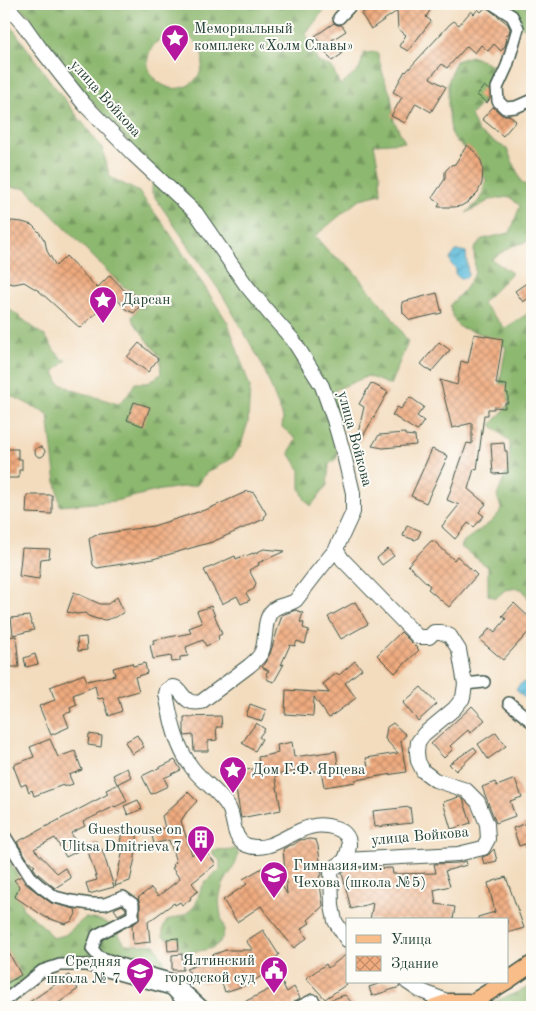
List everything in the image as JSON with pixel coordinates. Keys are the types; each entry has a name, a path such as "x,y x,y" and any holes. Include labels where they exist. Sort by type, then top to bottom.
{"main road":[{"path":"508,981 532,964"},
{"path":"448,1006 472,1005 503,984"}],"street":[{"name":"улица Войкова","path":"5,4 23,24 84,104 134,155 196,213 246,285 294,340 322,386 334,420 353,493 353,512 336,549 296,600 292,603 281,605 271,612 262,651 249,666 201,702 193,703 188,701 174,687 167,690 166,694 173,726 181,750 192,768 220,795 229,809 238,838 244,844 255,847 266,846 312,826 337,828 347,836 349,845 345,860 458,854 483,848 488,839 487,824 478,802 466,790 435,780 423,771 418,761 417,752 418,742 424,734 454,709 463,698 466,684"},
{"path":"339,18 352,4"},
{"path":"493,4 512,16 518,28 507,66 497,88 498,101 506,108 516,107 532,100"},
{"path":"336,549 342,559 418,637 429,637 434,632 441,632 450,636 459,650 466,684 484,682"},
{"path":"509,703 532,722"},
{"path":"4,835 31,878 55,896 71,901 105,904 123,896 133,904 133,916 98,935 92,949 99,957 173,980 203,1007"},
{"path":"345,860 331,870 330,876 335,921 346,938"},
{"path":"4,1001 42,971 60,965 86,966 171,989 188,1007"},
{"path":"410,984 448,1006"},
{"path":"299,1007 313,1000 318,1007"}],"green space":[{"path":"16,4 331,4 306,34 318,62 332,67 340,85 359,70 364,53 377,52 391,95 394,121 405,142 374,144 380,175 381,194 360,199 315,236 329,252 349,266 389,313 408,342 390,385 368,376 335,390 341,414 337,458 329,464 327,485 311,506 305,500 300,488 300,470 289,453 296,439 282,427 283,418 262,364 223,296 152,193 153,168 80,89 42,41 30,16","holes":["172,33 187,36 197,44 202,53 202,64 199,74 193,82 183,87 170,88 154,78 150,71 148,57 154,45 165,36"]},
{"path":"496,4 532,4 532,35"},
{"path":"4,16 48,78 102,148 110,177 139,192 169,232 228,323 250,387 248,422 241,445 231,459 206,473 197,485 161,490 115,501 60,506 48,414 4,392 4,305 46,337 62,359 67,360 54,372 59,383 73,390 118,404 128,395 135,383 148,383 161,374 160,357 133,321 132,317 141,304 138,295 123,286 111,275 26,188 4,187"},
{"path":"471,56 492,65 483,102 471,115 478,132 507,149 522,183 532,188 532,240 512,246 491,259 512,273 482,303 505,328 532,311 532,604 523,590 518,588 505,590 496,598 488,595 488,567 461,547 464,541 491,522 501,508 497,496 509,466 510,442 491,425 510,403 499,386 506,347 484,335 460,327 454,320 450,305 464,290 475,273 474,249 482,239 510,233 520,206 510,197 492,199 466,213 481,199 486,180 475,157 456,141 451,132 448,82 456,61"},
{"path":"235,849 238,853 237,858 225,881 219,902 224,928 223,937 220,942 210,949 183,952 177,943 163,936 165,924 170,919 183,915 192,909 196,904 202,886 220,870 220,861 213,854 213,850"},
{"path":"4,851 23,886 22,908 44,927 52,938 65,935 85,918 100,920 113,927 125,944 155,945 168,969 168,976 83,960 60,959 4,994 4,985 21,975 10,955 4,958"},
{"path":"532,986 532,1007 482,1007"}],"water":[{"path":"456,251 466,252 468,275 466,278 461,279 455,274 456,269 451,264 450,259"},
{"path":"525,682 532,689 532,701 530,703 516,690 519,685"}],"building":[{"path":"360,4 434,4 426,17 431,21 408,51 399,46 406,35 398,29 397,11 371,29 361,14 365,11"},
{"path":"486,7 508,24 510,29 505,37 507,39 505,46 501,51 494,44 488,51 481,45 475,53 467,46 447,68 442,64 430,78 446,87 431,112 416,103 405,123 391,116 402,97 393,92 405,71 450,24 454,21 459,25 471,11 474,14 478,9 481,12"},
{"path":"334,23 342,25 346,31 332,40 342,54 332,61 315,36"},
{"path":"484,86 490,91 490,98 487,103 477,95"},
{"path":"493,107 502,115 509,115 516,121 503,136 482,119"},
{"path":"467,145 481,161 483,169 482,183 478,192 461,206 438,207 440,203 432,198 445,179 446,170 455,164"},
{"path":"12,221 32,225 39,232 56,266 66,256 97,288 110,275 124,290 134,294 142,303 134,313 125,309 115,296 80,328 39,291 24,282 14,284 4,282 4,223"},
{"path":"532,283 532,296 523,302 515,291 525,284"},
{"path":"437,293 442,313 410,320 403,313 402,302"},
{"path":"474,334 503,339 496,384 507,385 508,403 505,403 505,408 494,407 494,409 488,409 488,415 484,415 477,470 474,469 468,489 486,504 479,512 484,516 474,527 468,523 455,539 442,526 459,505 447,500 467,443 472,444 472,423 452,428 440,380 457,385 461,361 468,363"},
{"path":"439,342 450,350 431,372 421,364"},
{"path":"139,343 158,359 148,372 127,357"},
{"path":"371,383 388,392 357,447 355,446 364,407 359,404"},
{"path":"410,397 424,407 417,416 424,421 417,431 392,415 397,407 401,409"},
{"path":"134,402 150,407 143,426 127,420"},
{"path":"405,433 405,435 415,436 416,445 383,448 372,446 379,435"},
{"path":"504,443 505,451 507,451 508,473 493,474 491,444"},
{"path":"38,447 42,447 45,452 44,456 38,457 35,454 35,450"},
{"path":"4,449 18,449 18,459 22,459 22,470 19,470 19,478 8,478 8,472 4,472"},
{"path":"432,449 448,456 426,503 411,496"},
{"path":"248,491 254,493 266,513 264,519 212,542 153,559 97,568 93,565 89,539 94,535 153,526 208,509"},
{"path":"27,495 52,495 52,514 26,513"},
{"path":"407,525 421,531 418,538 415,540 403,536"},
{"path":"431,541 434,541 454,560 457,556 477,575 449,607 428,589 430,586 408,565"},
{"path":"22,548 50,549 49,558 41,559 39,579 19,576"},
{"path":"264,549 285,551 258,563 259,565 249,570 256,583 254,589 246,593 250,600 241,604 237,596 222,604 204,570 235,556 236,559"},
{"path":"388,549 394,556 382,565 377,558"},
{"path":"74,592 100,604 108,604 117,597 124,612 116,617 105,620 88,616 85,613 67,612"},
{"path":"355,602 368,624 341,639 328,617"},
{"path":"514,603 532,620 532,628 503,660 480,640 490,628 495,632 506,619 502,616"},
{"path":"211,606 222,634 218,636 219,640 206,646 203,640 186,647 188,656 180,657 180,661 172,662 171,656 153,659 150,645 154,644 153,640 191,633 189,628 202,623 197,611"},
{"path":"296,610 303,613 300,622 304,623 303,628 309,630 305,644 297,641 295,646 290,645 281,665 284,664 274,682 268,680 266,673 269,671 262,667 270,654 282,615"},
{"path":"29,616 34,630 13,635 11,618"},
{"path":"401,632 419,650 395,673 377,655"},
{"path":"16,636 19,667 11,667 10,650 4,650 4,637"},
{"path":"86,637 87,650 78,651 77,638"},
{"path":"35,654 38,664 26,667 24,658"},
{"path":"355,661 362,669 345,683 356,698 329,718 314,697 313,716 285,714 286,690 329,693 323,684 337,673 339,675"},
{"path":"132,663 133,666 145,663 147,673 135,677 139,691 118,697 122,711 109,716 103,698 98,699 95,686 73,695 77,705 70,708 71,712 64,714 69,727 51,735 39,706 55,700 50,687 84,674 87,681 115,675 113,668"},
{"path":"421,687 437,704 418,721 403,703"},
{"path":"250,704 266,710 262,721 246,716"},
{"path":"472,706 485,720 470,733 468,730 450,746 453,749 444,758 431,744"},
{"path":"221,716 222,727 216,727 217,740 208,741 208,751 194,751 193,735 185,736 184,733 184,717"},
{"path":"256,723 265,729 259,737 262,739 255,751 242,743"},
{"path":"393,723 406,735 401,741 406,772 324,787 321,770 303,773 302,770 275,775 281,810 241,818 236,790 238,789 236,775 239,771 260,768 258,757 278,753 277,745 292,742 294,757 336,751 339,771 368,766 366,758 398,753 385,739 387,727"},
{"path":"496,732 506,746 488,759 478,744"},
{"path":"89,734 102,736 101,747 88,745"},
{"path":"137,735 144,747 132,754 125,742"},
{"path":"50,739 58,757 75,751 82,770 69,775 73,784 64,787 63,785 34,796 32,790 29,792 26,784 21,786 13,765 34,757 30,747"},
{"path":"474,747 477,751 456,771 449,764"},
{"path":"175,760 181,770 164,778 168,786 151,794 142,776"},
{"path":"127,768 131,777 117,784 113,775"},
{"path":"515,779 522,797 510,801 515,816 496,823 482,787 495,782 497,786"},
{"path":"119,784 127,801 83,822 85,826 71,833 80,850 66,857 55,838 34,849 57,873 65,868 71,878 55,888 37,873 33,867 35,866 28,860 17,842 108,794 106,790"},
{"path":"188,792 197,801 181,821 192,855 202,847 216,864 192,883 198,891 190,897 191,899 182,905 180,902 175,905 174,903 148,922 150,942 133,944 132,925 139,920 140,916 138,898 151,888 158,896 180,879 172,868 176,862 169,840 154,844 151,831 165,828 162,816"},
{"path":"459,797 463,799 471,823 451,829 443,802"},
{"path":"138,800 142,809 128,815 124,806"},
{"path":"410,807 412,823 375,827 373,811"},
{"path":"532,821 532,862 530,862 525,844 519,846 513,828"},
{"path":"122,827 138,829 135,858 130,881 115,886 124,845 120,845"},
{"path":"300,840 316,840 318,846 322,875 319,877 323,906 308,920 310,923 301,929 307,938 294,948 261,906 237,922 223,900 247,884 243,879 269,864 287,894 283,849"},
{"path":"96,841 99,850 102,849 114,887 89,894 86,883 97,880 86,845"},
{"path":"494,849 497,861 484,864 482,857 488,855"},
{"path":"466,861 467,865 445,871 450,886 434,890 436,904 455,907 453,918 370,918 373,903 351,909 342,873 355,868 392,868 393,874 436,873 434,864"},
{"path":"21,876 26,884 51,903 75,909 76,914 72,921 65,924 45,917 15,897 19,886 14,880"},
{"path":"506,877 524,928 508,933 508,918 478,918 495,912 488,883"},
{"path":"122,905 126,911 118,915 114,909"},
{"path":"263,930 279,955 274,959 279,965 249,984 225,992 220,978 203,984 186,969 214,959 212,955 226,950 253,950 246,941"},
{"path":"178,938 179,950 168,951 167,939"},
{"path":"4,944 21,975 4,985"},
{"path":"182,954 183,970 172,970 172,955"},
{"path":"346,955 347,984 325,999 306,978 326,964 328,968"},
{"path":"69,975 78,989 53,1007 22,1007"},
{"name":"Ялтинский городской суд","path":"282,983 287,992 294,987 300,998 293,1002 292,1007 234,1007"},
{"path":"378,984 399,984 400,987 372,996 369,987"},
{"path":"345,995 356,1007 332,1007 327,1001"}],"place":[{"name":"Мемориальный комплекс «Холм Славы»","path":"175,62"},
{"name":"Дарсан","path":"103,324"},
{"name":"Дом Г.Ф. Ярцева","path":"233,794"},
{"name":"Guesthouse on Ulitsa Dmitrieva 7","path":"201,863"},
{"name":"Гимназия им. Чехова (школа №5)","path":"274,899"},
{"name":"Ялтинский городской суд","path":"274,994"},
{"name":"Средняя школа № 7","path":"140,995"}]}
